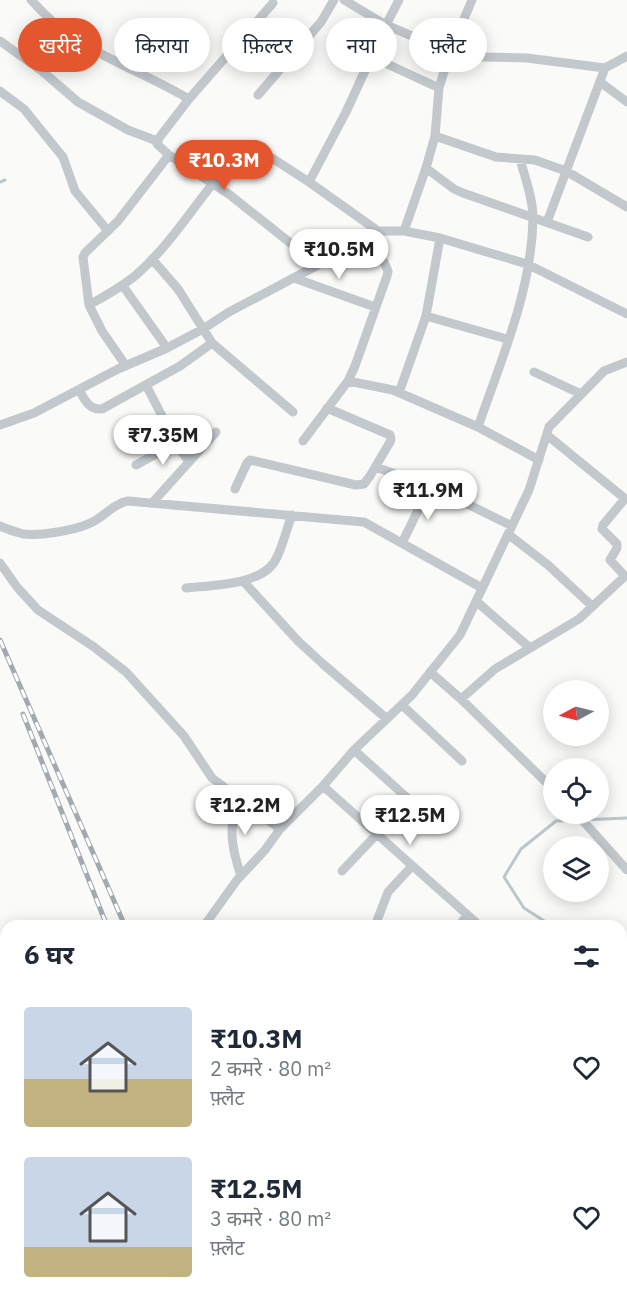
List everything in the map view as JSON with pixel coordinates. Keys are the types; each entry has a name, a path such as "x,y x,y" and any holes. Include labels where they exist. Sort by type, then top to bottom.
{"street":[{"path":"31,0 62,30 84,45 189,99"},
{"path":"258,95 321,22 334,0"},
{"path":"344,0 374,18"},
{"path":"390,18 399,0"},
{"path":"464,18 472,0"},
{"path":"157,141 189,99 273,3"},
{"path":"0,41 42,71 78,102 128,130 157,141"},
{"path":"487,57 526,58 605,68 627,56"},
{"path":"547,222 605,68"},
{"path":"397,69 439,88"},
{"path":"309,182 365,72"},
{"path":"404,231 435,136 439,88 444,72"},
{"path":"600,82 627,102"},
{"path":"0,91 24,109 63,157 75,191 108,231"},
{"path":"435,136 496,157 535,160 566,171 627,207"},
{"path":"157,141 158,146 169,155 230,195 318,265"},
{"path":"89,305 123,286 152,260 177,232 213,184 248,150 258,149 378,231"},
{"path":"126,366 102,331 89,305 83,257 118,221 169,155"},
{"path":"478,427 522,297 533,216 520,159"},
{"path":"426,168 463,193 588,237"},
{"path":"0,425 34,413 118,369 167,348 318,265 365,236 378,231 404,231 440,238 527,264 627,314"},
{"path":"399,393 426,316 440,238"},
{"path":"303,441 348,381 387,276 387,267 384,262 345,248"},
{"path":"152,260 178,289 212,343 293,412"},
{"path":"294,278 375,307"},
{"path":"123,286 167,348"},
{"path":"426,316 507,339"},
{"path":"79,390 90,406 99,409 106,407 185,362 212,343"},
{"path":"209,920 280,829 323,786 354,750 412,695 460,634 529,490 549,427 604,371 627,362"},
{"path":"534,372 581,394"},
{"path":"348,381 393,390 478,427 539,460"},
{"path":"146,385 189,462"},
{"path":"235,489 250,460 356,485 364,484 390,442 390,435 327,408"},
{"path":"153,502 216,432"},
{"path":"461,699 495,669 579,619 623,578 623,574 610,560 617,544 602,529 624,499 622,495 547,435"},
{"path":"136,465 176,442"},
{"path":"376,467 430,486 510,530 592,606"},
{"path":"402,543 430,486"},
{"path":"0,526 27,534 65,531 87,526 121,502 135,501 364,522 482,588"},
{"path":"186,588 243,581 264,574 276,560 291,515"},
{"path":"0,563 17,587 38,610 94,647 126,672 184,736 212,778 280,829"},
{"path":"243,581 306,649 387,719"},
{"path":"476,601 530,648"},
{"path":"430,672 543,779"},
{"path":"402,705 462,761"},
{"path":"354,750 414,804"},
{"path":"323,786 473,920"},
{"path":"236,797 231,837 242,876"},
{"path":"586,824 627,870"},
{"path":"342,871 377,834"},
{"path":"377,920 388,892 412,866"},
{"path":"463,920 467,915"}],"waterway":[{"path":"0,182 5,180"},
{"path":"543,920 524,908 504,877 521,849 556,821 627,818"}],"railway":[{"path":"0,640 122,920"},
{"path":"23,714 105,920"}]}
